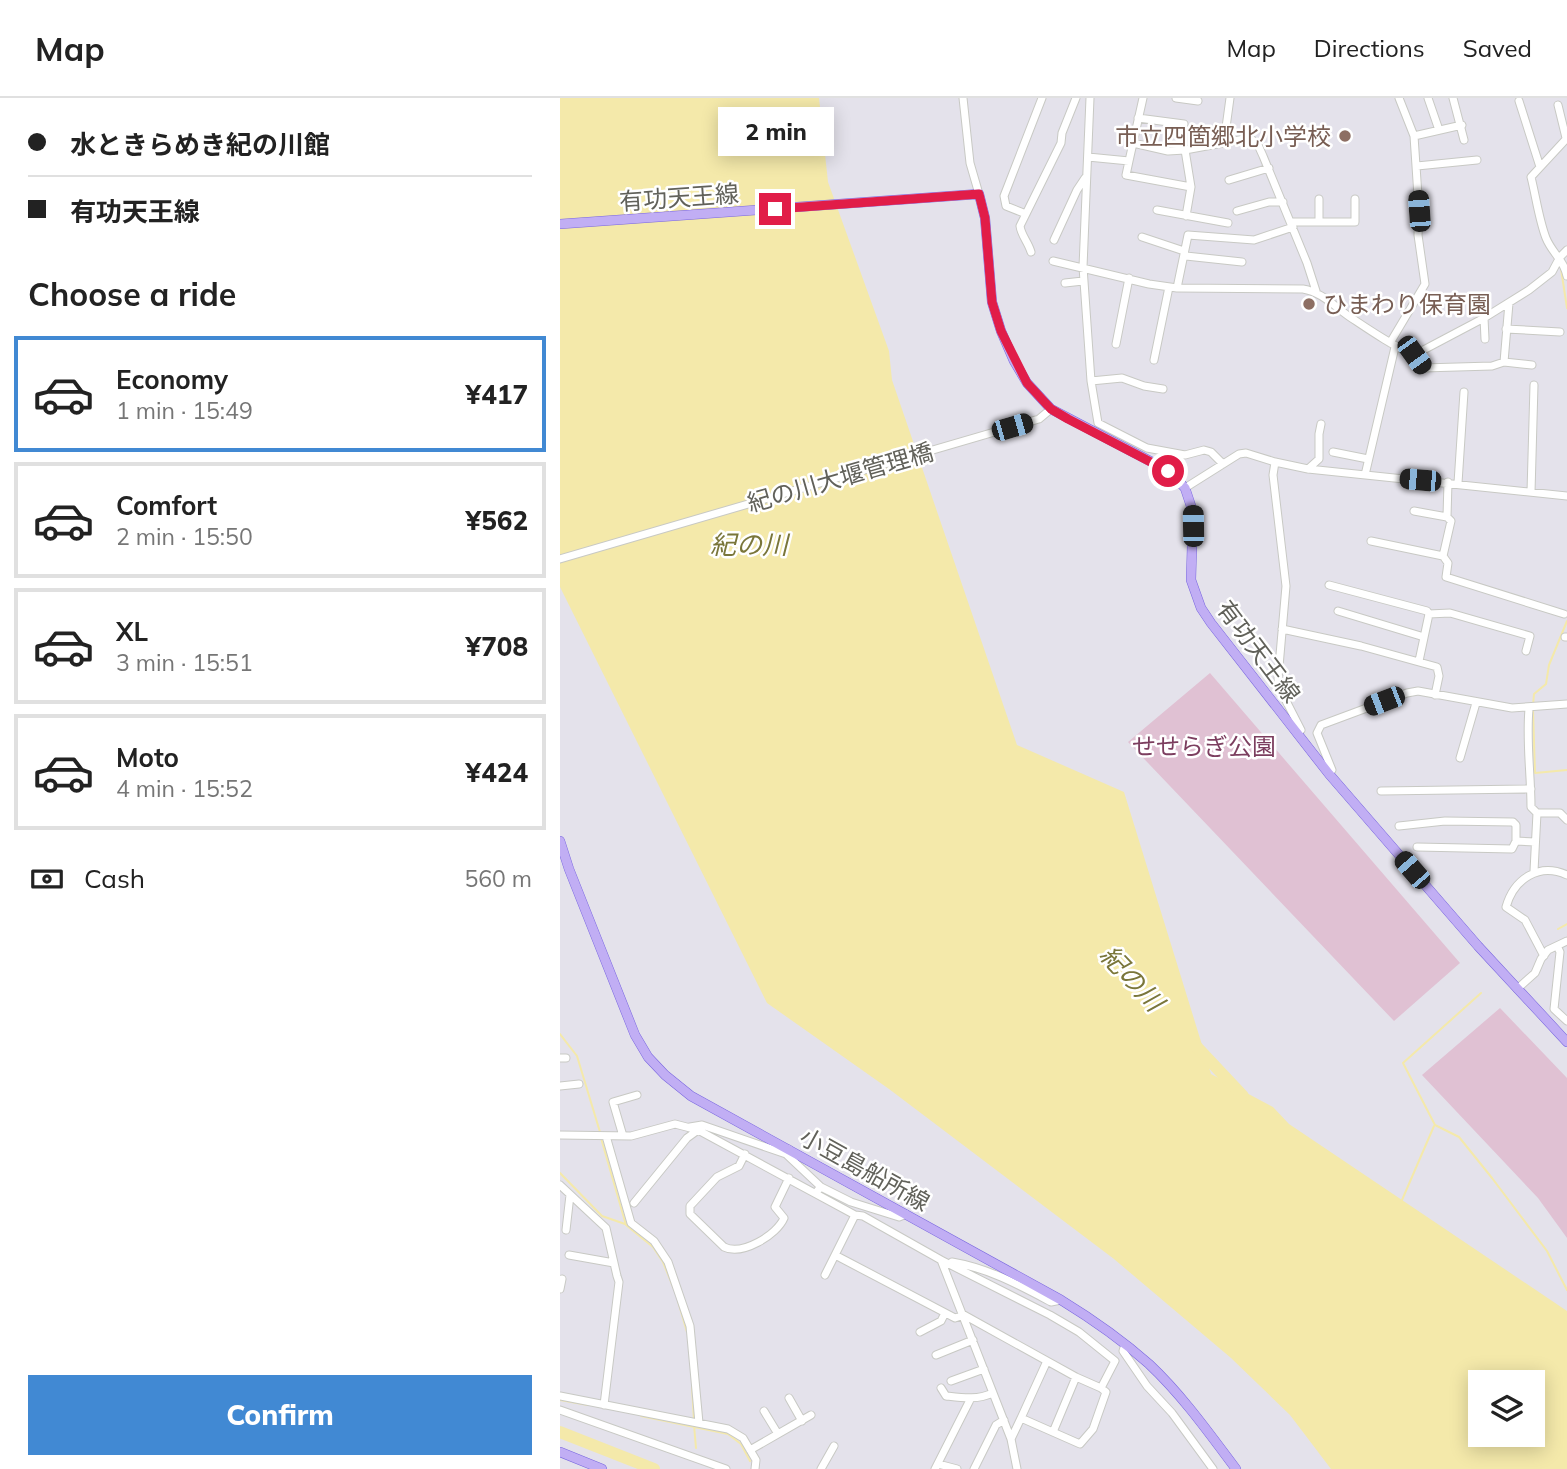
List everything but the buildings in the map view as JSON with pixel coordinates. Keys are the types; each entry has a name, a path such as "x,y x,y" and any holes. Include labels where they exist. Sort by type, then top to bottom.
{"main road":[{"name":"有功天王線","path":"560,224 979,194"},
{"path":"979,194 985,218 990,286 999,324 1014,361 1027,383 1051,409 1168,471 1185,488"},
{"name":"有功天王線","path":"1185,488 1193,512 1191,580 1200,608 1329,774 1517,989 1567,1042"},
{"name":"小豆島船所線","path":"560,841 623,1008 648,1057 665,1075 691,1096 1061,1300 1125,1344 1184,1401 1236,1469"},
{"path":"560,1452 602,1469"}],"street":[{"path":"963,98 970,163 979,194"},
{"path":"1026,214 1006,206 1004,196 1042,98"},
{"path":"1031,251 1020,226 1061,143 1062,133 1076,98"},
{"path":"1090,98 1083,281 1091,380 1098,424 1147,448 1185,455 1204,450 1212,452 1223,464"},
{"path":"1143,98 1126,175 1191,187"},
{"path":"1176,98 1198,101"},
{"path":"1224,142 1230,98"},
{"path":"1365,475 1392,345 1425,284 1418,235 1417,166 1413,136 1399,98"},
{"path":"1428,98 1439,130"},
{"path":"1453,98 1464,140"},
{"path":"1519,101 1540,167"},
{"path":"1558,105 1566,138 1531,177 1545,236 1553,252 1562,260 1567,276"},
{"path":"1138,118 1184,124"},
{"path":"1413,136 1462,125"},
{"path":"1133,143 1168,152 1250,138 1258,145 1269,168 1315,291"},
{"path":"1185,150 1191,187 1186,216"},
{"path":"1088,157 1129,160"},
{"path":"1417,166 1477,160"},
{"path":"1229,180 1269,168"},
{"path":"1054,240 1085,178"},
{"path":"1319,199 1319,222"},
{"path":"1154,360 1188,235 1254,240 1292,225 1355,222 1355,199"},
{"path":"1237,211 1269,202 1283,202"},
{"path":"1157,210 1228,223"},
{"path":"1142,237 1185,253 1242,262"},
{"path":"1414,355 1508,303 1552,272 1567,250"},
{"path":"1053,261 1173,287 1315,291 1392,345 1414,355 1423,368 1492,366 1504,362 1532,365"},
{"path":"1116,344 1129,278"},
{"path":"1065,283 1083,281"},
{"path":"1504,362 1508,303"},
{"path":"1484,318 1485,339"},
{"path":"1506,328 1560,332"},
{"path":"1091,380 1122,378 1163,389"},
{"path":"1531,492 1534,385"},
{"path":"1458,484 1464,392"},
{"name":"紀の川大堰管理橋","path":"560,559 1039,419 1051,409"},
{"path":"1308,469 1320,458 1321,424"},
{"path":"1333,452 1368,459"},
{"path":"1185,488 1239,454 1246,453 1308,469 1567,496"},
{"path":"1275,462 1273,475 1286,586 1279,687 1301,730"},
{"path":"1447,517 1448,482"},
{"path":"1414,511 1447,517 1451,521 1443,556"},
{"path":"1371,541 1443,556 1448,563 1446,577 1564,614"},
{"path":"1329,586 1427,611 1429,614 1450,613 1530,636 1526,651"},
{"path":"1338,611 1424,637"},
{"path":"1419,661 1429,614"},
{"path":"1282,629 1437,667 1439,676 1435,695"},
{"path":"1329,774 1332,770 1317,733 1321,725 1407,693 1418,691 1476,703 1532,708 1567,704"},
{"path":"1460,758 1476,703"},
{"path":"1532,708 1527,738 1531,764 1531,807 1537,813 1560,813 1567,820"},
{"path":"1381,790 1531,789"},
{"path":"1534,871 1537,813"},
{"path":"1399,826 1445,821 1513,822 1516,825 1516,841 1512,849 1417,847"},
{"path":"1516,841 1535,842"},
{"path":"1544,956 1525,920 1506,907 1512,889 1534,871 1567,875"},
{"path":"1517,989 1535,973 1548,950 1567,941"},
{"path":"1557,946 1560,952 1554,1009 1567,1021"},
{"path":"560,1086 579,1084"},
{"path":"623,1136 614,1102 637,1095"},
{"path":"675,1124 687,1138"},
{"path":"560,1135 623,1136 675,1124 689,1127 789,1178 899,1217 906,1214"},
{"path":"689,1127 702,1125 788,1151 819,1190 855,1215 863,1216 1079,1332 1115,1361 1101,1388"},
{"path":"634,1203 687,1138 698,1130"},
{"path":"602,1136 631,1223 654,1241 668,1262 690,1326 696,1422"},
{"path":"745,1154 738,1166 717,1177 690,1206 690,1214 729,1250 748,1247 780,1227 784,1218 775,1209 775,1204 789,1178"},
{"path":"560,1185 606,1228 618,1282 604,1405"},
{"path":"566,1230 570,1195"},
{"path":"825,1275 855,1215"},
{"path":"569,1255 614,1263"},
{"path":"835,1255 955,1318 964,1315 1106,1392 1093,1429 1080,1444 1021,1418"},
{"path":"941,1260 972,1266 1015,1283 1051,1302 1061,1300"},
{"path":"941,1260 1011,1439 1017,1469"},
{"path":"560,1289 562,1279"},
{"path":"920,1332 941,1321 945,1313"},
{"path":"936,1356 974,1340"},
{"path":"1125,1344 1122,1351 1136,1371 1172,1413 1213,1469"},
{"path":"1011,1439 1047,1361"},
{"path":"951,1381 984,1369"},
{"path":"1053,1432 1076,1377"},
{"path":"941,1388 946,1396 980,1399 993,1393"},
{"path":"560,1396 734,1431 743,1438 757,1460 755,1469"},
{"path":"789,1398 802,1420"},
{"path":"957,1469 936,1466 971,1398"},
{"path":"560,1410 726,1469"},
{"path":"764,1411 778,1434"},
{"path":"750,1450 810,1415"},
{"path":"974,1469 996,1425 1004,1420"},
{"path":"821,1469 834,1446"}],"green space":[{"name":"せせらぎ公園","path":"1210,673 1460,963 1394,1021 1128,742"},
{"path":"1500,1008 1567,1078 1567,1238 1538,1198 1422,1075"}],"water":[{"name":"紀の川","path":"560,98 819,98 828,182 889,351 892,380 1017,745 1124,792 1211,1074 1273,1107 1289,1124 1567,1311 1567,1469 1331,1469 1290,1415 1231,1358 1114,1259 889,1089 767,1003 560,587"}],"waterway":[{"path":"1561,269 1567,308"},
{"path":"1533,705 1534,694 1546,684 1549,665 1567,621"},
{"path":"1533,710 1535,773 1567,770"},
{"path":"1558,929 1567,924"},
{"path":"1481,993 1403,1063 1435,1125 1459,1137 1492,1178 1547,1251 1567,1290"},
{"path":"560,1034 577,1056 600,1132"},
{"name":"紀の川","path":"1196,1046 1243,1096"},
{"path":"1402,1200 1434,1126"},
{"path":"601,1138 626,1225 653,1247 663,1262 674,1289"},
{"path":"560,1173 602,1216 625,1224"},
{"path":"678,1301 687,1332"},
{"path":"692,1387 694,1420"},
{"path":"560,1400 588,1405"},
{"path":"641,1416 728,1434 741,1444 750,1461"},
{"path":"694,1425 696,1448"},
{"path":"560,1432 654,1469"}],"place":[{"name":"市立四箇郷北小学校","path":"1345,136"},
{"name":"ひまわり保育園","path":"1309,304"}],"route":[{"path":"775,209 979,194 985,218 992,302 1001,331 1027,383 1051,409 1168,471"}]}
